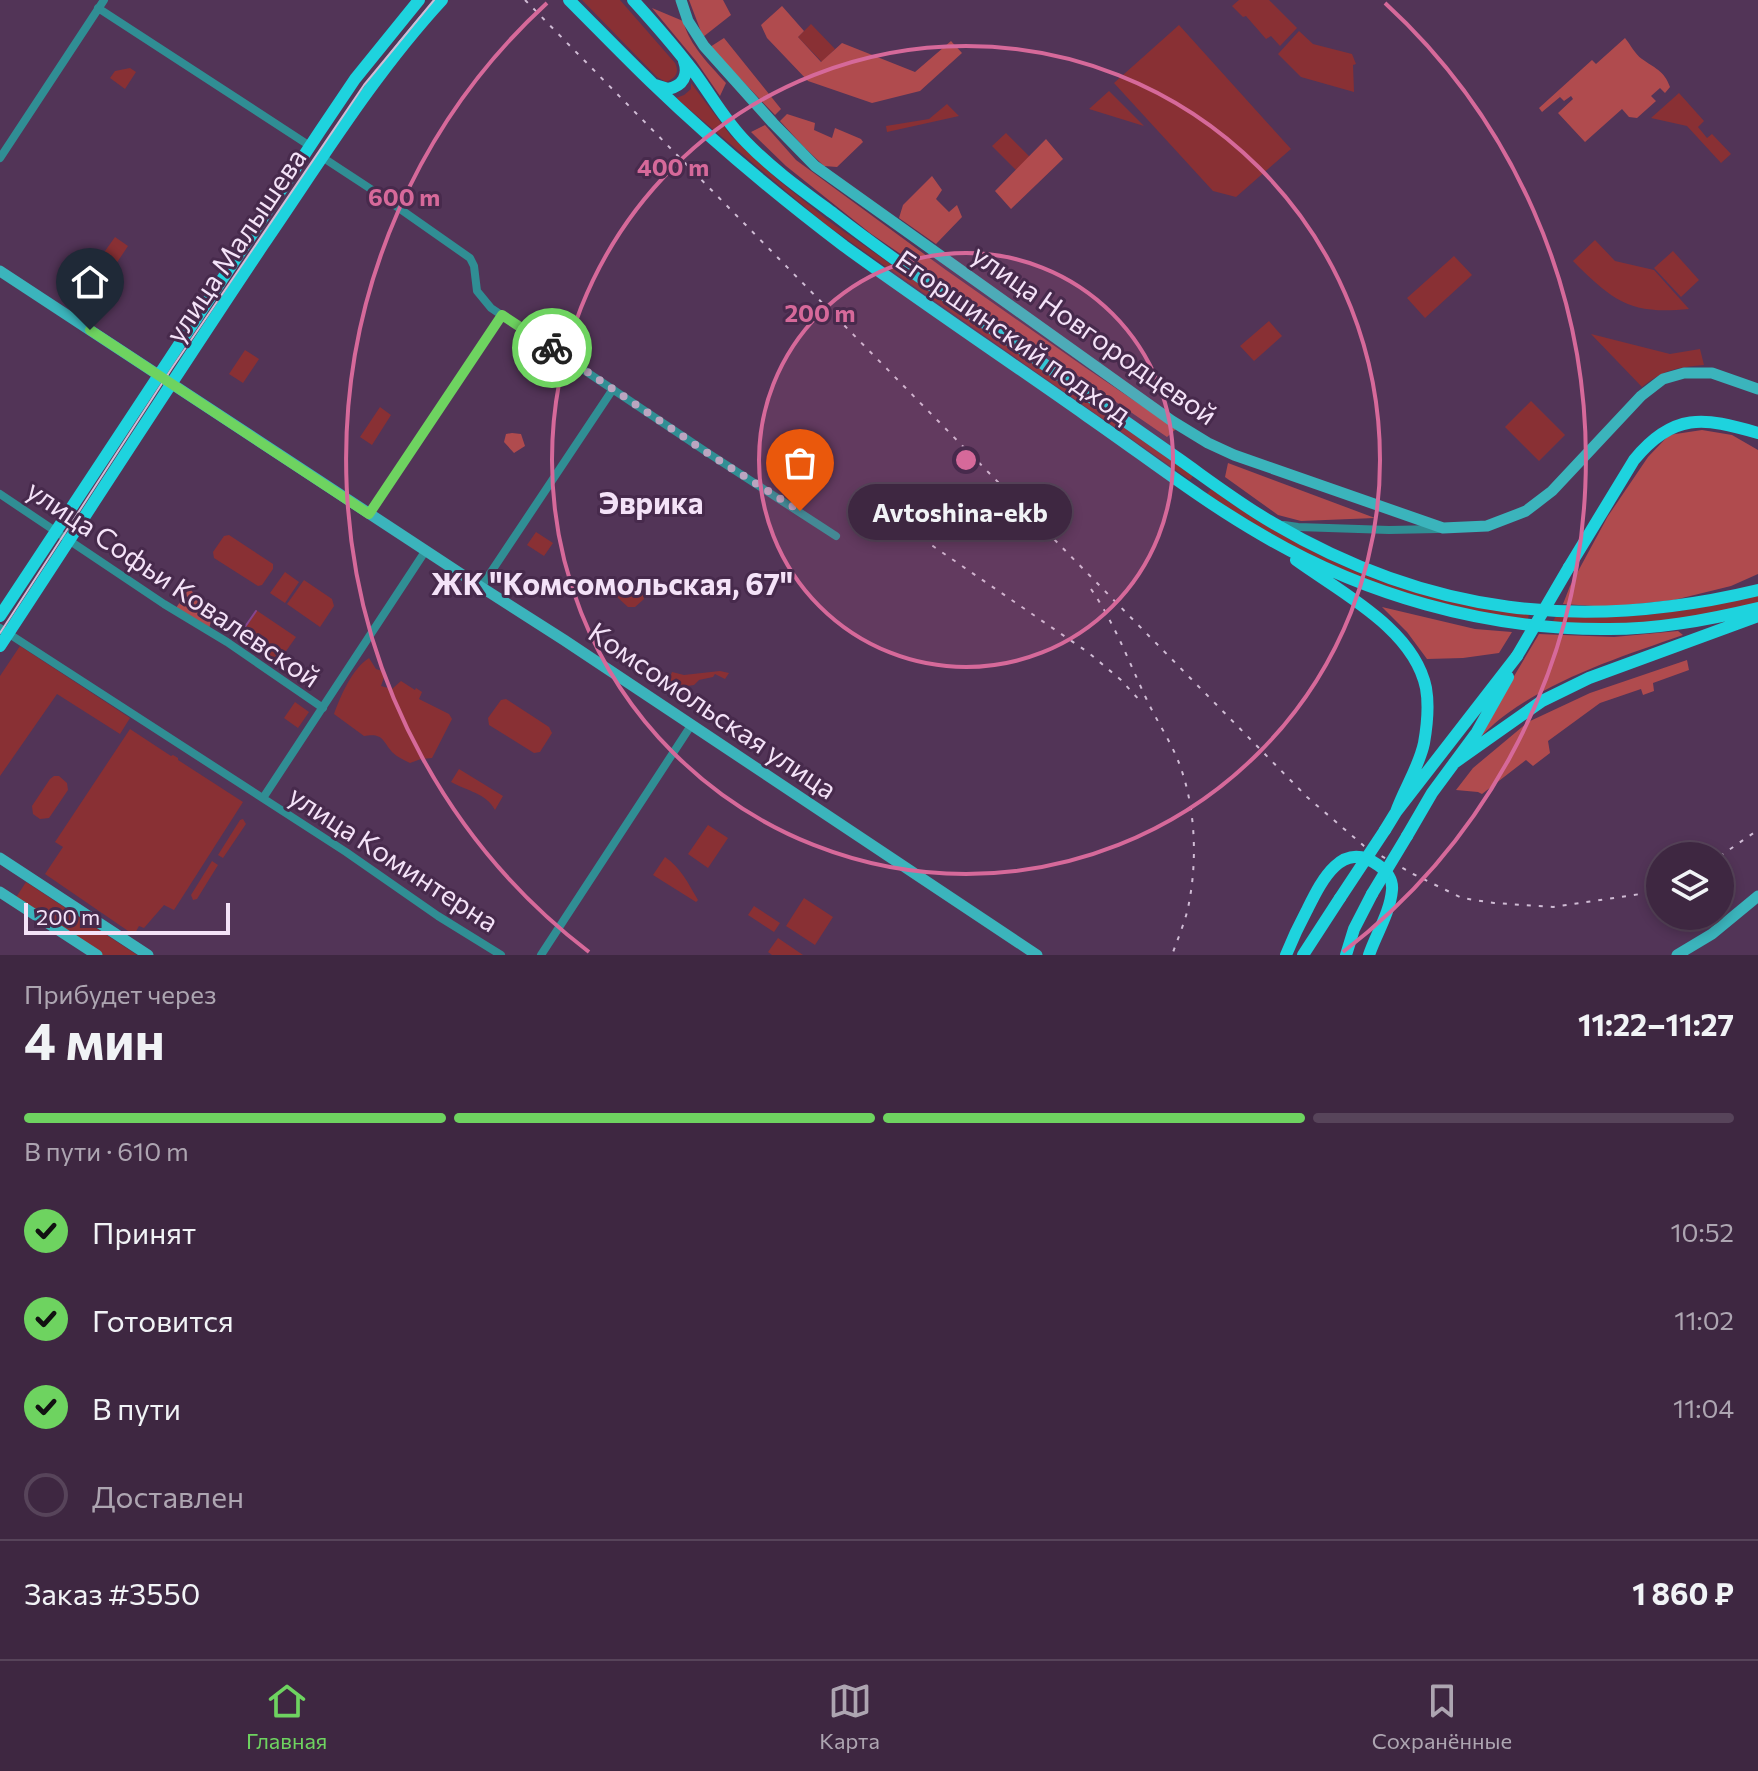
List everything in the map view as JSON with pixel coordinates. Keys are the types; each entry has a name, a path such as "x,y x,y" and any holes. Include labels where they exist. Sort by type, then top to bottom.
{"main road":[{"name":"улица Малышева","path":"0,616 355,79 419,0"},
{"name":"улица Малышева","path":"0,646 4,630 69,540 322,157 399,50 442,0"},
{"name":"Егоршинский подход","path":"569,0 652,83 771,189 844,246 1188,487 1261,535 1316,564 1395,596 1439,609 1563,629 1671,625 1758,608"},
{"name":"Егоршинский подход","path":"636,0 729,122 776,171 914,274 1271,522 1368,571 1416,587 1496,606 1581,613 1646,609"},
{"path":"652,83 668,89 681,84 686,69 681,56"},
{"path":"1346,955 1354,929 1372,894 1432,793 1477,732 1517,656 1634,460 1651,441 1672,427 1691,422 1716,422 1758,433"},
{"path":"1726,424 1758,442"},
{"path":"1261,535 1371,613 1407,648 1418,667 1427,689 1423,746 1396,812"},
{"path":"1646,609 1742,589 1758,581"},
{"path":"1646,609 1686,605 1758,590"},
{"path":"1454,763 1542,701 1589,678 1758,616"},
{"path":"1303,955 1396,812 1517,656"},
{"path":"1286,955 1323,879 1338,863 1358,857 1381,867 1393,888 1388,910 1369,955"}],"street":[{"path":"0,158 104,0"},
{"name":"улица Новгородцевой","path":"681,0 688,21 704,46 802,154 834,181 1172,421 1234,455 1443,528 1487,526 1526,511 1552,491 1641,396 1663,379 1684,373 1712,373 1758,389"},
{"path":"98,8 310,146"},
{"path":"322,157 470,258 479,295 491,308 836,536"},
{"name":"Комсомольская улица","path":"0,271 692,724 1037,955"},
{"path":"369,514 502,315"},
{"path":"481,587 613,389"},
{"name":"улица Софьи Ковалевской","path":"0,494 323,708"},
{"path":"1389,530 1399,524 1396,513"},
{"path":"1271,522 1298,527 1443,528"},
{"path":"263,798 426,550"},
{"name":"улица Коминтерна","path":"4,630 501,955"},
{"path":"541,955 692,724"},
{"path":"0,858 148,955"},
{"path":"0,892 97,955"},
{"path":"1677,955 1712,934 1758,896"}],"shaded area":[{"path":"582,0 620,0 675,63 677,72 674,77 666,82 657,77"},
{"path":"689,0 723,0 731,15 703,37"},
{"path":"1239,0 1269,0 1297,28 1280,46 1271,36 1266,39 1246,16 1243,17 1232,6"},
{"path":"782,6 804,31 798,37 821,62 842,43 915,72 951,41 962,53 920,91 872,103 808,81 767,38 761,25"},
{"path":"652,8 683,21 695,47 726,83 720,96 696,61"},
{"path":"811,24 835,49 822,62 798,37"},
{"path":"1179,25 1291,149 1236,197 1213,191 1114,83"},
{"path":"1299,31 1313,44 1352,54 1356,64 1353,65 1354,92 1301,77 1278,54"},
{"path":"724,38 781,109 775,115 710,47"},
{"path":"1625,38 1639,57 1662,73 1670,87 1665,93 1660,88 1651,96 1656,101 1637,118 1629,117 1622,109 1585,142 1558,113 1573,99 1571,96 1564,101 1560,97 1542,112 1539,108 1592,60 1596,64"},
{"path":"130,68 136,72 125,89 110,78 115,71"},
{"path":"691,83 731,136 778,180 829,221 1193,476 1190,480 825,224 676,98 691,89"},
{"path":"1109,91 1144,126 1089,109"},
{"path":"1679,93 1704,121 1698,127 1707,138 1712,134 1731,154 1721,163 1687,126 1651,118"},
{"path":"947,104 959,116 887,132 886,126 929,119"},
{"path":"787,114 815,123 814,130 832,138 835,128 863,142 837,167 824,166 780,121"},
{"path":"765,125 796,160 946,270 1176,429 1167,437 870,233 786,166 751,132"},
{"path":"1006,133 1030,157 1016,170 992,146"},
{"path":"1046,139 1063,159 1011,209 995,191"},
{"path":"932,176 942,190 936,199 949,212 957,205 962,217 936,244 899,218 903,205"},
{"path":"115,237 128,246 112,270 98,261"},
{"path":"1595,240 1615,261 1654,270 1689,309 1652,310 1637,307 1612,295 1573,261"},
{"path":"1673,251 1699,280 1681,297 1654,268"},
{"path":"1454,256 1472,275 1425,318 1407,298"},
{"path":"1269,321 1282,336 1254,361 1240,346"},
{"path":"1591,334 1670,354 1700,349 1704,365 1671,370 1642,387"},
{"path":"245,350 259,359 243,383 229,374"},
{"path":"1531,401 1565,435 1539,461 1505,427"},
{"path":"380,407 391,415 372,445 360,437"},
{"path":"1702,430 1732,435 1758,450 1758,574 1731,586 1674,600 1609,607 1563,604 1608,516 1648,457 1669,435"},
{"path":"506,434 521,434 525,446 514,453 504,442"},
{"path":"1228,463 1375,518 1301,521 1278,515 1225,477"},
{"path":"1211,489 1258,521 1360,573 1428,596 1529,614 1528,619 1481,613 1378,586 1271,536 1207,494"},
{"path":"536,532 553,543 544,556 527,545"},
{"path":"229,535 273,564 262,585 258,586 214,558 213,552 224,536"},
{"path":"285,572 299,582 285,603 270,593"},
{"path":"623,578 640,588 644,599 635,607 628,607 617,597 619,582"},
{"path":"304,580 332,599 334,606 320,627 287,604"},
{"path":"190,587 211,620 209,630 176,608"},
{"path":"1758,595 1758,603 1688,618 1637,623 1552,623 1556,616 1649,615"},
{"path":"1382,607 1475,629 1512,632 1499,653 1427,659 1407,632"},
{"path":"256,610 296,637 277,664 238,637"},
{"path":"1678,631 1683,635 1592,668 1549,688 1504,716 1475,742 1539,634 1614,637"},
{"path":"20,646 130,718 120,734 57,694 0,776 0,676"},
{"path":"369,658 376,669 382,671 381,686 392,689 401,681 422,692 419,699 449,714 452,719 432,758 410,763 394,754 381,738 364,736 334,714 352,676"},
{"path":"1687,660 1689,670 1653,683 1654,691 1643,695 1641,689 1600,703 1548,741 1550,753 1533,766 1526,760 1482,794 1456,790 1473,768 1528,722 1590,693"},
{"path":"672,672 684,675 729,673 725,679 715,674 694,685 681,687 669,680"},
{"path":"506,699 549,727 552,733 540,752 534,753 489,725 488,718 501,700"},
{"path":"295,702 309,712 298,728 284,718"},
{"path":"130,729 243,802 174,910 164,905 144,928 139,926 134,935 45,874 63,847 55,842"},
{"path":"459,769 503,796 495,810 481,796 451,782"},
{"path":"59,776 67,783 68,790 49,818 40,819 33,814 32,806 50,779"},
{"path":"243,819 246,824 223,858 218,855 240,820"},
{"path":"708,825 728,838 708,868 688,854"},
{"path":"665,857 684,876 698,900 696,902 653,875"},
{"path":"212,861 218,865 197,899 193,900 191,895"},
{"path":"26,882 137,955 99,955 15,899"},
{"path":"804,898 833,917 815,945 786,926"},
{"path":"754,906 780,923 774,932 748,915"},
{"path":"778,938 803,955 772,955 768,952"}],"waterway":[{"path":"238,637 256,611"}],"tram line":[{"path":"0,633 172,368 364,85 434,0"}],"railway":[{"path":"525,0 1307,797 1364,846 1462,898 1553,907 1646,893"},
{"path":"873,505 1089,653 1142,703"},
{"path":"1091,589 1173,750 1188,792 1194,848 1192,885 1186,916 1172,955"},
{"path":"1734,846 1758,830"}],"way so far":[{"path":"552,348 800,511"}],"place":[{"name":"Avtoshina-ekb","path":"800,511"}],"district":[{"name":"Эврика","path":"651,501"},
{"name":"ЖК \"Комсомольская, 67\"","path":"612,582"}],"route":[{"path":"90,330 369,514 502,315 552,348"}]}
